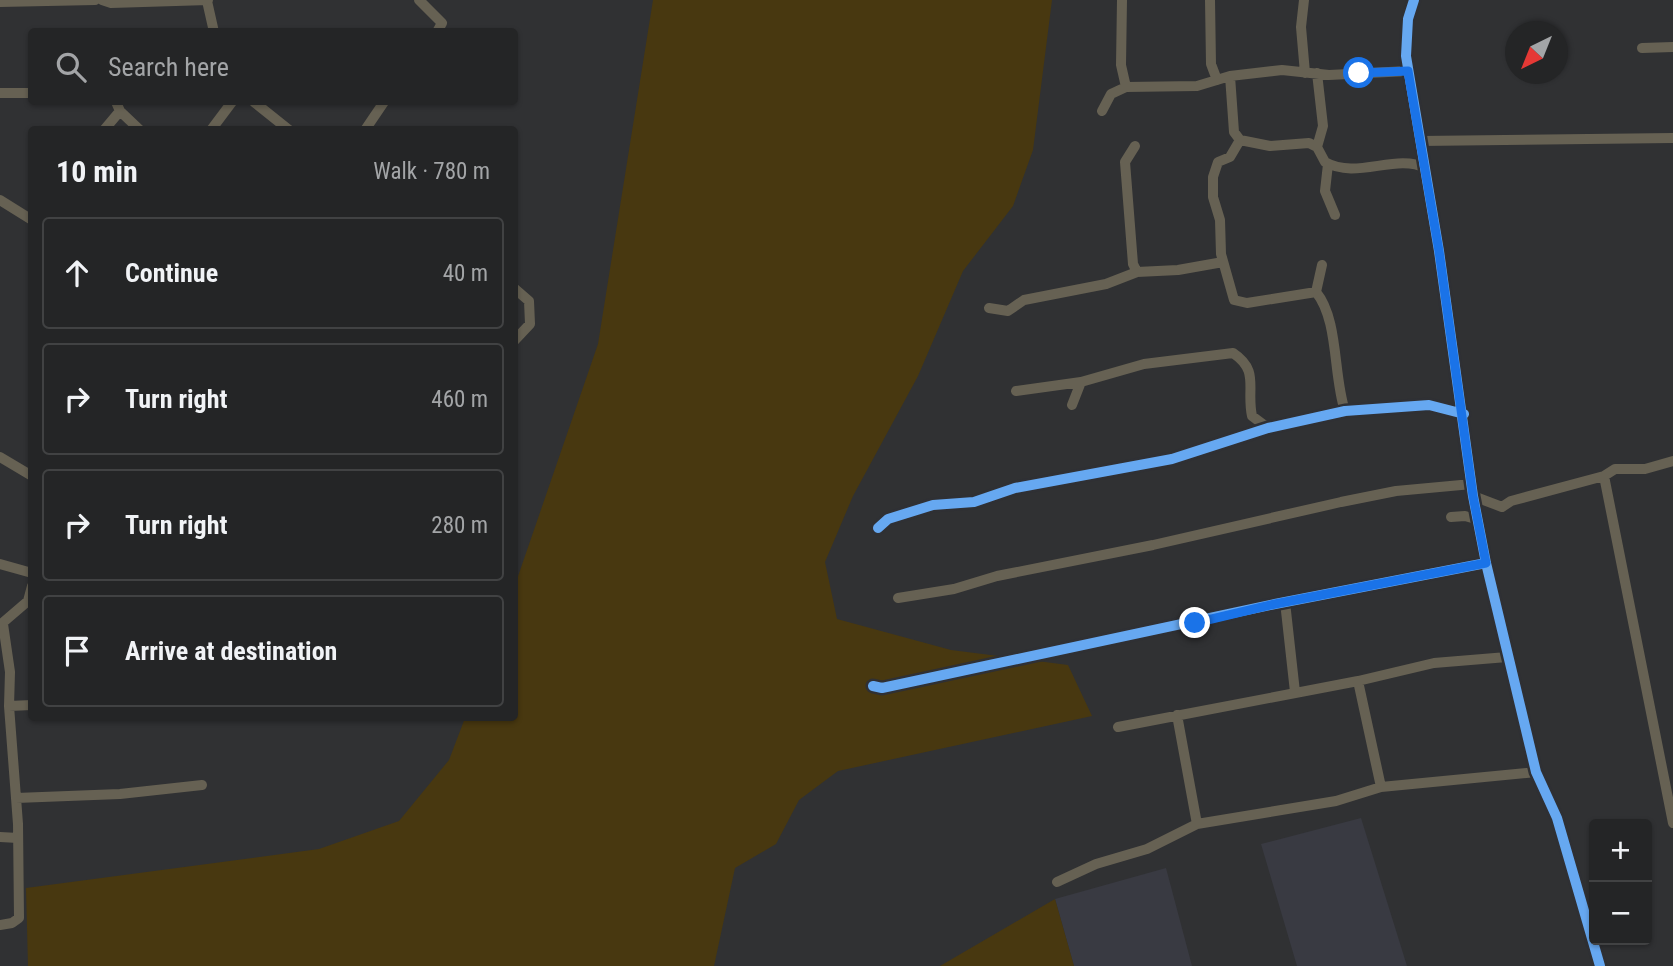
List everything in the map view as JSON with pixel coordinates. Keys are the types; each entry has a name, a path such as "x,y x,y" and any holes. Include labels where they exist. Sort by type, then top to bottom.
{"street":[{"path":"0,2 95,0"},
{"path":"102,0 111,3 208,0 213,28"},
{"path":"419,0 442,23 439,28"},
{"path":"1122,0 1121,65 1126,87"},
{"path":"1210,0 1210,64 1217,80"},
{"path":"1304,0 1301,27 1305,73"},
{"path":"1415,0 1408,19 1408,71 1426,168 1464,414 1473,496 1507,657 1524,714 1536,772 1557,818 1600,966"},
{"path":"1642,48 1673,47"},
{"path":"1101,111 1111,94 1126,87 1197,86 1230,76 1282,70 1305,73 1408,71"},
{"path":"1317,73 1323,126 1317,147"},
{"path":"1230,76 1234,132 1240,140 1270,146 1309,143 1317,147 1328,164 1325,191 1335,215"},
{"path":"0,93 28,93"},
{"path":"214,126 230,105"},
{"path":"258,105 284,126"},
{"path":"368,126 382,105"},
{"path":"106,126 118,106 136,126"},
{"path":"1420,141 1673,138"},
{"path":"1240,140 1230,157 1218,162 1213,177 1223,262 1234,300 1239,302 1316,292"},
{"path":"1135,146 1125,162 1133,264 1137,272"},
{"path":"1328,164 1357,169 1412,163 1426,168"},
{"path":"0,200 28,214"},
{"path":"989,308 1008,311 1024,300 1107,284 1137,272 1178,270 1223,262"},
{"path":"1322,265 1316,292 1327,310 1338,391 1345,411"},
{"path":"518,291 529,301 530,324 518,337"},
{"path":"1016,391 1081,382 1144,364 1233,353 1247,364 1250,371 1252,416 1268,428"},
{"path":"1072,405 1081,382"},
{"path":"878,528 888,520 933,505 974,502 1015,488 1172,459 1268,428 1345,411 1429,405 1464,414"},
{"path":"0,457 28,474"},
{"path":"1473,496 1502,508 1511,501 1604,476 1615,469 1639,469 1673,461"},
{"path":"1604,476 1673,823"},
{"path":"898,598 954,589 997,576 1153,545 1396,491 1472,484"},
{"path":"1451,517 1465,516 1479,520"},
{"path":"873,686 882,688 940,677 1285,602 1486,563"},
{"path":"0,564 28,572"},
{"path":"1285,602 1296,692"},
{"path":"0,925 12,923 19,918 18,838 9,706 10,672 1,624 9,615 28,603"},
{"path":"1118,727 1358,681 1434,663 1507,657"},
{"path":"1358,681 1381,787"},
{"path":"9,706 28,705"},
{"path":"1177,715 1197,824"},
{"path":"1056,882 1096,864 1147,849 1197,824 1336,801 1381,787 1536,772"},
{"path":"16,798 120,794 202,785"},
{"path":"0,838 18,838"}],"shaded area":[{"path":"653,0 1052,0 1033,150 1013,206 963,271 918,376 853,496 825,562 837,619 951,650 1068,665 1092,716 838,771 799,800 776,844 735,868 714,966 28,966 26,888 319,849 399,821 449,760 464,721 518,721 518,576 598,344"},
{"path":"1361,818 1407,966 1297,966 1261,844"},
{"path":"1166,868 1192,966 1074,966 1055,899"},
{"path":"1055,899 1074,966 940,966"}],"cycle path":[{"path":"1414,0 1408,19 1406,56 1439,251 1473,496 1486,563 1536,772 1557,818 1600,966"},
{"path":"878,528 888,519 933,505 974,502 1015,488 1172,459 1268,428 1345,411 1429,405 1464,414"},
{"path":"873,686 882,688 1275,604 1486,563"}],"route":[{"path":"1195,623 1275,604 1379,586 1486,563 1473,496 1450,319 1408,71 1359,73"}]}
